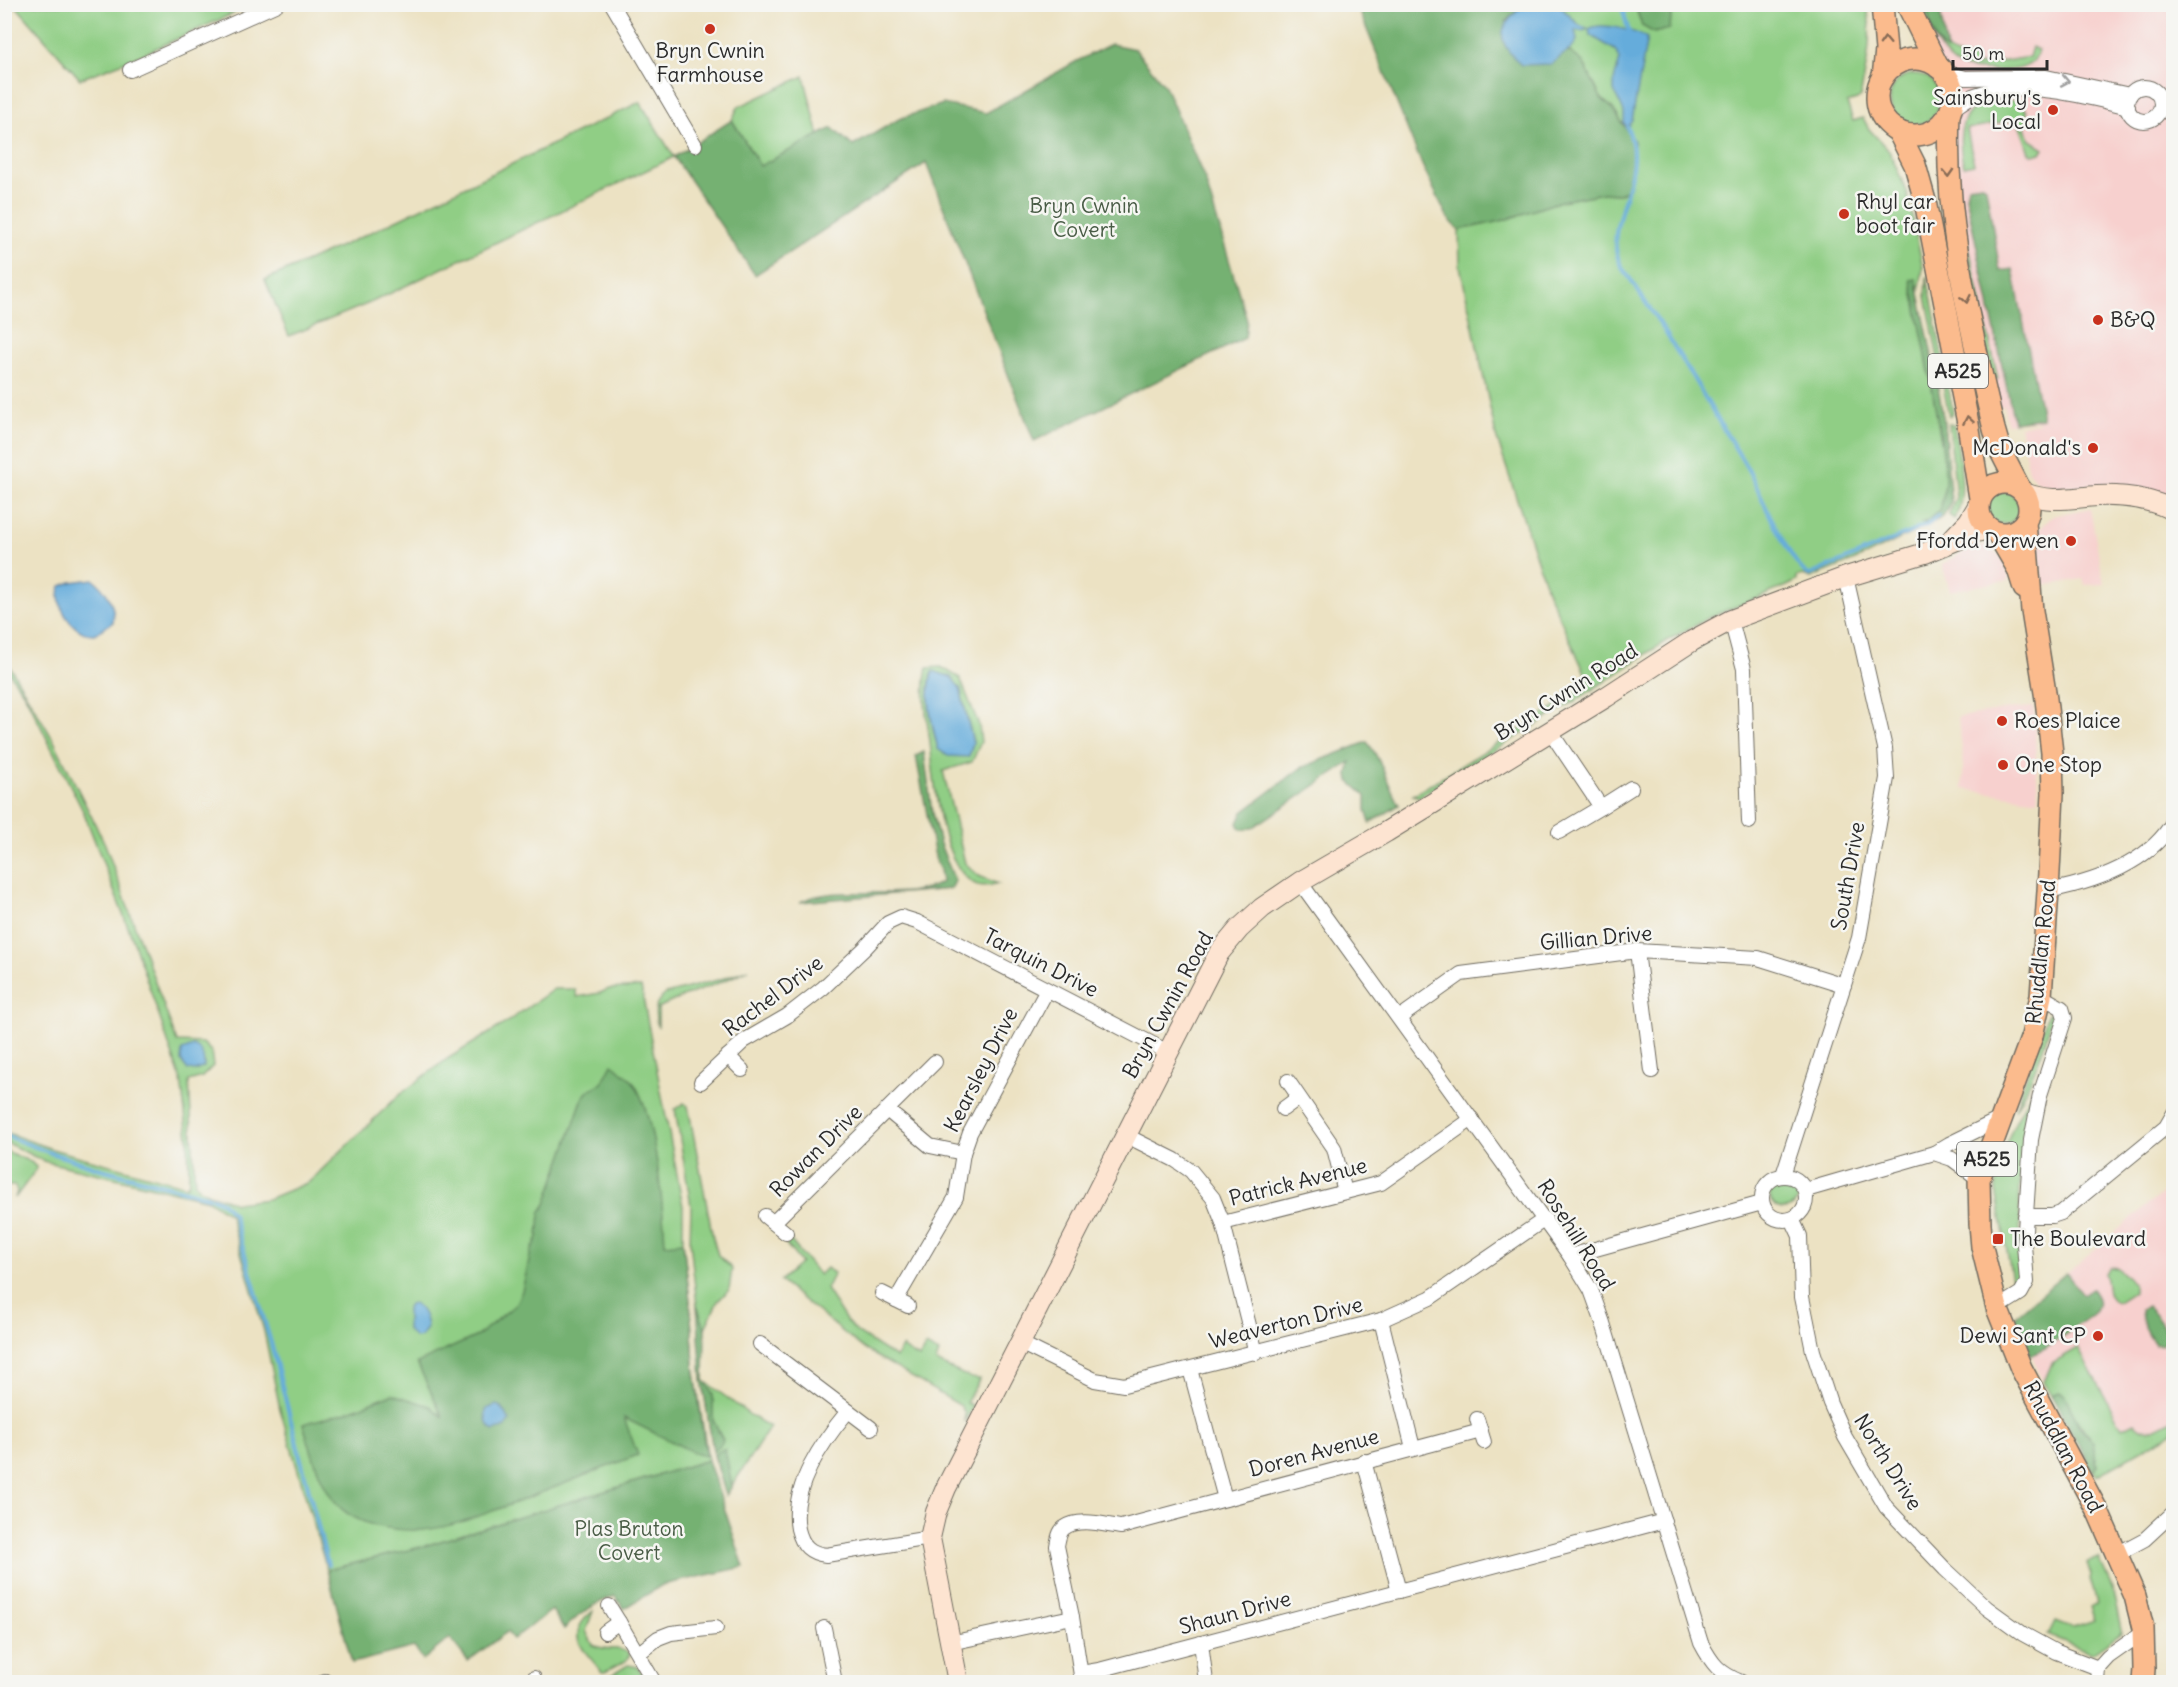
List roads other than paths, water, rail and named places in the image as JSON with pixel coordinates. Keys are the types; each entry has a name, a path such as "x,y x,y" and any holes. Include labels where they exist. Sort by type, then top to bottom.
{"main road":[{"name":"A525","path":"1882,4 1886,50 1883,77 1878,89 1878,103 1880,112 1898,131 1915,165 1963,397 1979,502"},
{"name":"A525","path":"1906,4 1941,70 1951,84 1954,97 1950,112 1947,157 1954,242 1994,429 2000,450 2021,490"},
{"path":"1883,77 1892,67 1903,61 1922,59 1941,70"},
{"path":"1898,131 1911,135 1924,134 1936,129 1945,121 1950,112"},
{"path":"1996,484 2012,484 2021,490 2029,506 2026,520 2013,532 1993,531 1981,520 1979,502 1984,492 1996,484"},
{"name":"A525","path":"2026,520 2032,611"},
{"name":"A525","path":"1993,531 2018,569 2032,611"},
{"name":"Rhuddlan Road","path":"2032,611 2046,699 2052,753 2053,794 2041,996 2032,1036 1979,1179 1982,1247 1997,1308 2021,1368 2098,1512 2135,1596 2143,1628 2143,1683"}],"street":[{"path":"130,70 277,4"},
{"path":"612,4 695,145"},
{"path":"1941,70 1965,78 2046,77 2129,101 2060,92 1996,90 1974,95 1950,112"},
{"path":"2021,490 2038,498 2056,501 2101,496 2129,497 2142,499 2174,511"},
{"path":"2026,520 2056,501"},
{"name":"Bryn Cwnin Road","path":"1943,546 1969,521 1979,502"},
{"name":"Bryn Cwnin Road","path":"958,1683 930,1538 936,1512 946,1488 1219,953 1239,929 1262,908 1300,882 1550,731 1692,641 1731,620 1846,577 1943,546 1976,532 1993,531"},
{"name":"South Drive","path":"1783,1175 1858,938 1887,778 1885,748 1846,577"},
{"path":"1731,620 1744,669 1749,822"},
{"path":"1550,731 1601,807"},
{"path":"1559,832 1631,788"},
{"path":"2048,891 2081,884 2114,871 2144,854 2174,820"},
{"name":"Rosehill Road","path":"1300,882 1545,1220 1591,1290 1604,1323 1701,1643 1712,1663 1728,1677 1741,1683"},
{"name":"Tarquin Drive","path":"890,916 909,918 1168,1052"},
{"name":"Rachel Drive","path":"700,1082 744,1041 788,1016 823,988 865,948 890,916"},
{"path":"1636,951 1652,1071"},
{"name":"Gillian Drive","path":"1399,1018 1461,974 1636,951 1758,957 1844,985"},
{"name":"Kearsley Drive","path":"882,1293 902,1303 956,1197 963,1153 970,1133 1047,990"},
{"path":"1997,1308 2013,1300 2026,1287 2024,1245 2031,1140 2040,1095 2065,1018 2062,1008 2041,996"},
{"name":"Rachel Drive","path":"728,1056 742,1070"},
{"name":"Rowan Drive","path":"786,1233 769,1219 887,1110 935,1062"},
{"path":"1288,1081 1334,1148 1345,1192"},
{"path":"1283,1108 1298,1098"},
{"name":"Rowan Drive","path":"887,1110 930,1146 963,1153"},
{"path":"2025,1216 2052,1216 2061,1213 2166,1126 2174,1113"},
{"path":"1806,1190 1934,1154 1949,1144 2002,1118"},
{"name":"Patrick Avenue","path":"1223,1223 1381,1183 1472,1119"},
{"path":"1125,1135 1175,1160 1191,1171 1213,1198 1223,1223 1256,1353"},
{"path":"1934,1154 1952,1159 1979,1179"},
{"path":"1783,1175 1797,1179 1806,1190 1806,1204 1803,1211 1785,1221 1771,1216 1762,1203 1764,1188 1769,1182 1783,1175"},
{"path":"1570,1256 1762,1203"},
{"name":"North Drive","path":"1792,1219 1800,1236 1802,1298 1813,1351 1823,1382 1845,1437 1886,1507 1945,1569 1988,1608 2023,1634 2056,1652 2098,1668"},
{"name":"Weaverton Drive","path":"1020,1343 1095,1380 1124,1385 1381,1320 1430,1298 1545,1220"},
{"name":"Doren Avenue","path":"1381,1320 1413,1448"},
{"path":"760,1344 871,1428"},
{"name":"Doren Avenue","path":"1190,1369 1225,1499"},
{"path":"848,1411 818,1454 802,1490 798,1526 803,1544 816,1554 826,1555 930,1538"},
{"name":"Doren Avenue","path":"1082,1678 1057,1546 1064,1528 1082,1523 1121,1527 1481,1431"},
{"path":"1364,1461 1399,1591"},
{"path":"2117,1554 2145,1539 2174,1512"},
{"name":"Shaun Drive","path":"1082,1678 1099,1670 1664,1521"},
{"path":"609,1606 639,1653 654,1683"},
{"path":"950,1643 1072,1617"},
{"path":"605,1632 619,1622"},
{"path":"824,1626 836,1683"},
{"path":"639,1653 658,1638 671,1633 716,1628"},
{"path":"2097,1683 2098,1668 2108,1657 2142,1633"},
{"path":"1201,1643 1206,1683"}],"water":[{"path":"1523,5 1559,5 1579,25 1589,29 1575,30 1577,40 1572,48 1551,64 1521,65 1503,41 1502,35 1508,21"},
{"path":"1609,26 1647,38 1632,121 1627,127 1624,124 1624,112 1614,91 1614,80 1620,59 1615,50 1590,35 1589,29"},
{"path":"93,579 109,598 114,616 113,622 95,634 88,634 71,623 63,611 59,592 61,586 71,582"},
{"path":"933,671 951,677 960,688 973,743 969,757 948,756 938,749 929,700"},
{"path":"193,1046 201,1052 204,1060 204,1067 195,1071 188,1070 181,1061 182,1050"},
{"path":"414,1303 424,1314 427,1328 421,1337 415,1338 407,1330 407,1309 409,1304"},
{"path":"497,1405 510,1420 505,1427 494,1431 487,1422 486,1409"}],"waterway":[{"path":"1622,8 1629,32"},
{"path":"1627,127 1632,145 1633,162 1617,230 1616,246 1620,264 1659,322 1743,461 1777,531 1795,560 1810,575 1927,525 1938,516"},
{"path":"4,1135 101,1169 209,1197"},
{"path":"213,1198 223,1203 233,1214 271,1343 328,1565"}],"place":[{"name":"Bryn Cwnin Farmhouse","path":"710,29"},
{"name":"Sainsbury's Local","path":"2053,110"},
{"name":"Rhyl car boot fair","path":"1844,214"},
{"name":"B&Q","path":"2098,320"},
{"name":"McDonald's","path":"2093,448"},
{"name":"Ffordd Derwen","path":"2071,541"},
{"name":"Roes Plaice","path":"2002,721"},
{"name":"One Stop","path":"2003,765"},
{"name":"The Boulevard","path":"1998,1239"},
{"name":"Dewi Sant CP","path":"2098,1336"}],"park label":[{"name":"Bryn Cwnin Covert","path":"1084,218"},
{"name":"Plas Bruton Covert","path":"629,1541"}]}
